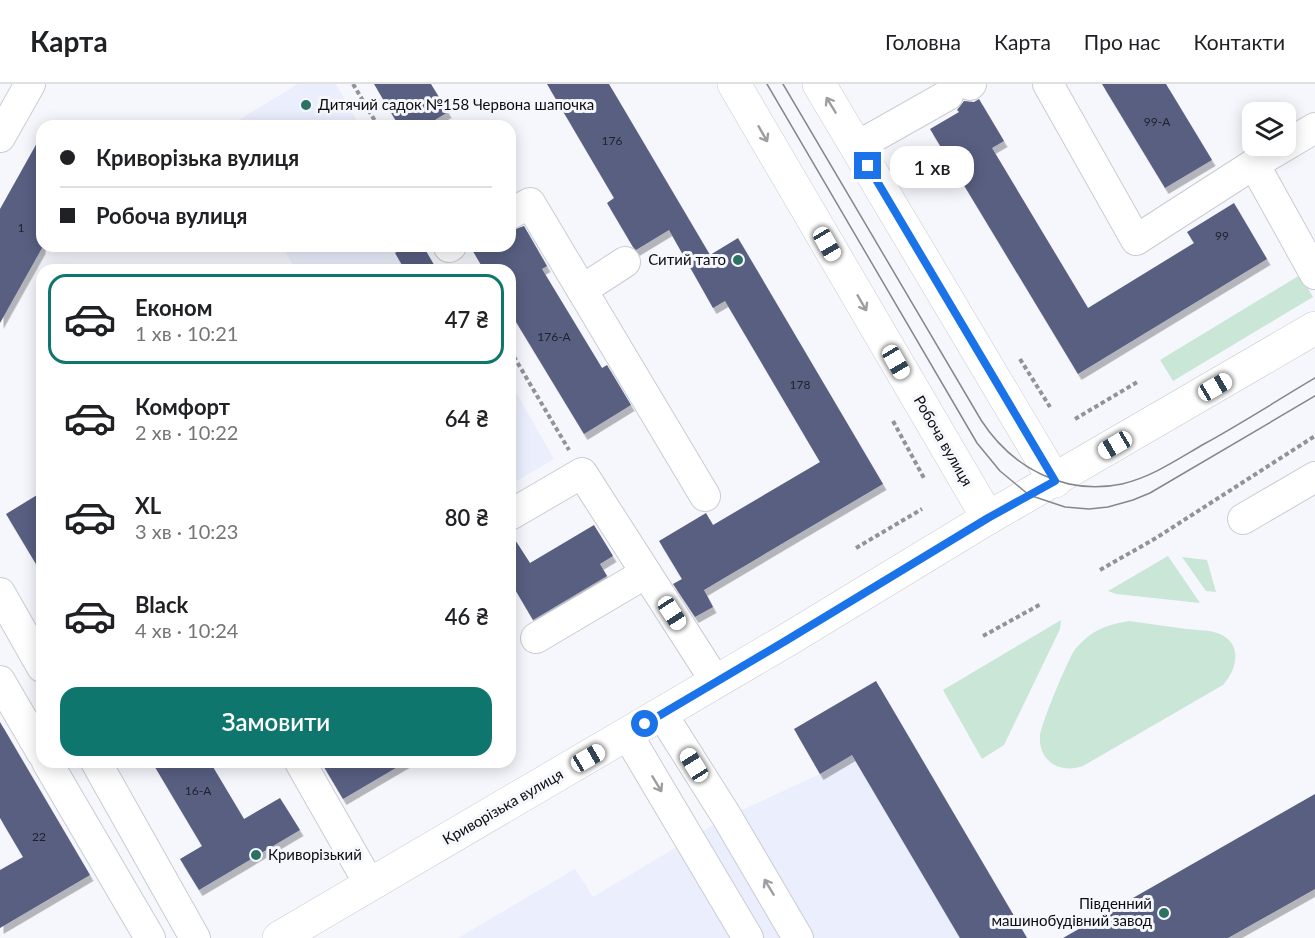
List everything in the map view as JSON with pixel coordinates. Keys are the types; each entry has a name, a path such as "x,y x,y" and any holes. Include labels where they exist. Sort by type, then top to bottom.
{"main road":[{"name":"Робоча вулиця","path":"734,84 988,518"},
{"path":"819,84 1055,481"},
{"name":"Криворізька вулиця","path":"279,938 662,714 988,518 1315,328"}],"street":[{"path":"0,137 30,84"},
{"path":"1048,84 1136,240 1254,164 1315,128"},
{"path":"856,147 963,88"},
{"path":"1254,164 1315,273"},
{"path":"516,211 530,203 705,496"},
{"path":"582,290 625,262"},
{"path":"516,512 582,473 716,682"},
{"path":"1243,519 1315,477"},
{"path":"536,638 646,573"},
{"path":"0,593 36,656"},
{"path":"0,681 36,743"},
{"path":"662,714 733,827 798,938"},
{"path":"627,734 748,938"},
{"path":"51,768 150,938"},
{"path":"99,768 195,938"},
{"path":"303,768 370,885"}],"path":[{"path":"353,84 374,120"},
{"path":"1020,358 1050,407"},
{"path":"516,360 572,455"},
{"path":"1075,419 1139,381"},
{"path":"893,421 925,480"},
{"path":"1100,570 1156,538 1315,436"},
{"path":"856,548 922,509"},
{"path":"983,636 1041,604"}],"shaded area":[{"name":"Дитячий садок №158 Червона шапочка","path":"298,84 336,84 357,120 239,120"},
{"path":"286,252 426,252 434,264 292,264"},
{"path":"516,392 554,459 516,481"},
{"path":"876,681 1027,938 458,938 575,869 593,897 727,817 820,774 794,729"}],"green space":[{"path":"1300,275 1313,297 1173,381 1160,360"},
{"path":"1168,556 1200,603 1116,594 1108,591"},
{"path":"1182,557 1207,560 1216,592 1206,591"},
{"path":"1061,620 1060,629 1004,745 982,759 943,690"},
{"path":"1129,621 1211,631 1223,636 1230,641 1235,655 1235,662 1228,678 1223,685 1083,766 1067,768 1052,764 1040,745 1041,729 1071,657 1077,647 1093,633 1110,625"}],"building":[{"path":"374,84 431,84 448,112 435,120 395,120"},
{"path":"547,84 609,84 710,255 738,238 883,484 704,590 713,607 695,617 673,584 682,579 659,541 706,513 713,525 820,462 725,301 713,308 669,230 636,250 633,247 607,203 614,198"},
{"path":"1102,84 1166,84 1212,160 1165,188"},
{"path":"979,99 1004,141 992,148 1088,308 1194,243 1187,232 1234,203 1267,259 1078,374 930,129 959,112 957,110 964,101 974,102"},
{"path":"36,145 36,252 40,252 0,323 0,209"},
{"path":"524,226 547,266 542,269 602,368 607,365 631,405 584,434 516,322 516,264 480,264 474,252 516,252 516,229"},
{"path":"426,252 434,264 401,264 395,253"},
{"path":"36,496 36,564 6,514"},
{"path":"594,525 613,556 600,564 607,576 533,620 516,591 516,541 530,563"},
{"path":"876,681 1027,938 960,938 852,755 820,774 794,729"},
{"path":"0,722 90,875 0,928 0,870 23,857 0,818"},
{"path":"156,768 214,768 244,819 280,798 300,830 199,890 180,859 202,846"},
{"path":"325,768 396,768 343,799"},
{"path":"1315,794 1315,889 1228,938 1063,938"}],"tram line":[{"path":"767,84 977,443 1000,471 1029,495 1065,507 1089,509 1108,507 1133,500 1150,493 1315,396"},
{"path":"783,84 981,420 1008,452 1024,465 1061,482 1080,486 1101,487 1133,481 1175,461 1315,378"}],"place":[{"name":"Дитячий садок №158 Червона шапочка","path":"306,105"},
{"name":"Ситий тато","path":"738,260"},
{"name":"Криворізький","path":"256,855"},
{"name":"Південний машинобудівний завод","path":"1164,913"}],"route":[{"path":"645,724 988,518 1055,481 868,166"}]}
